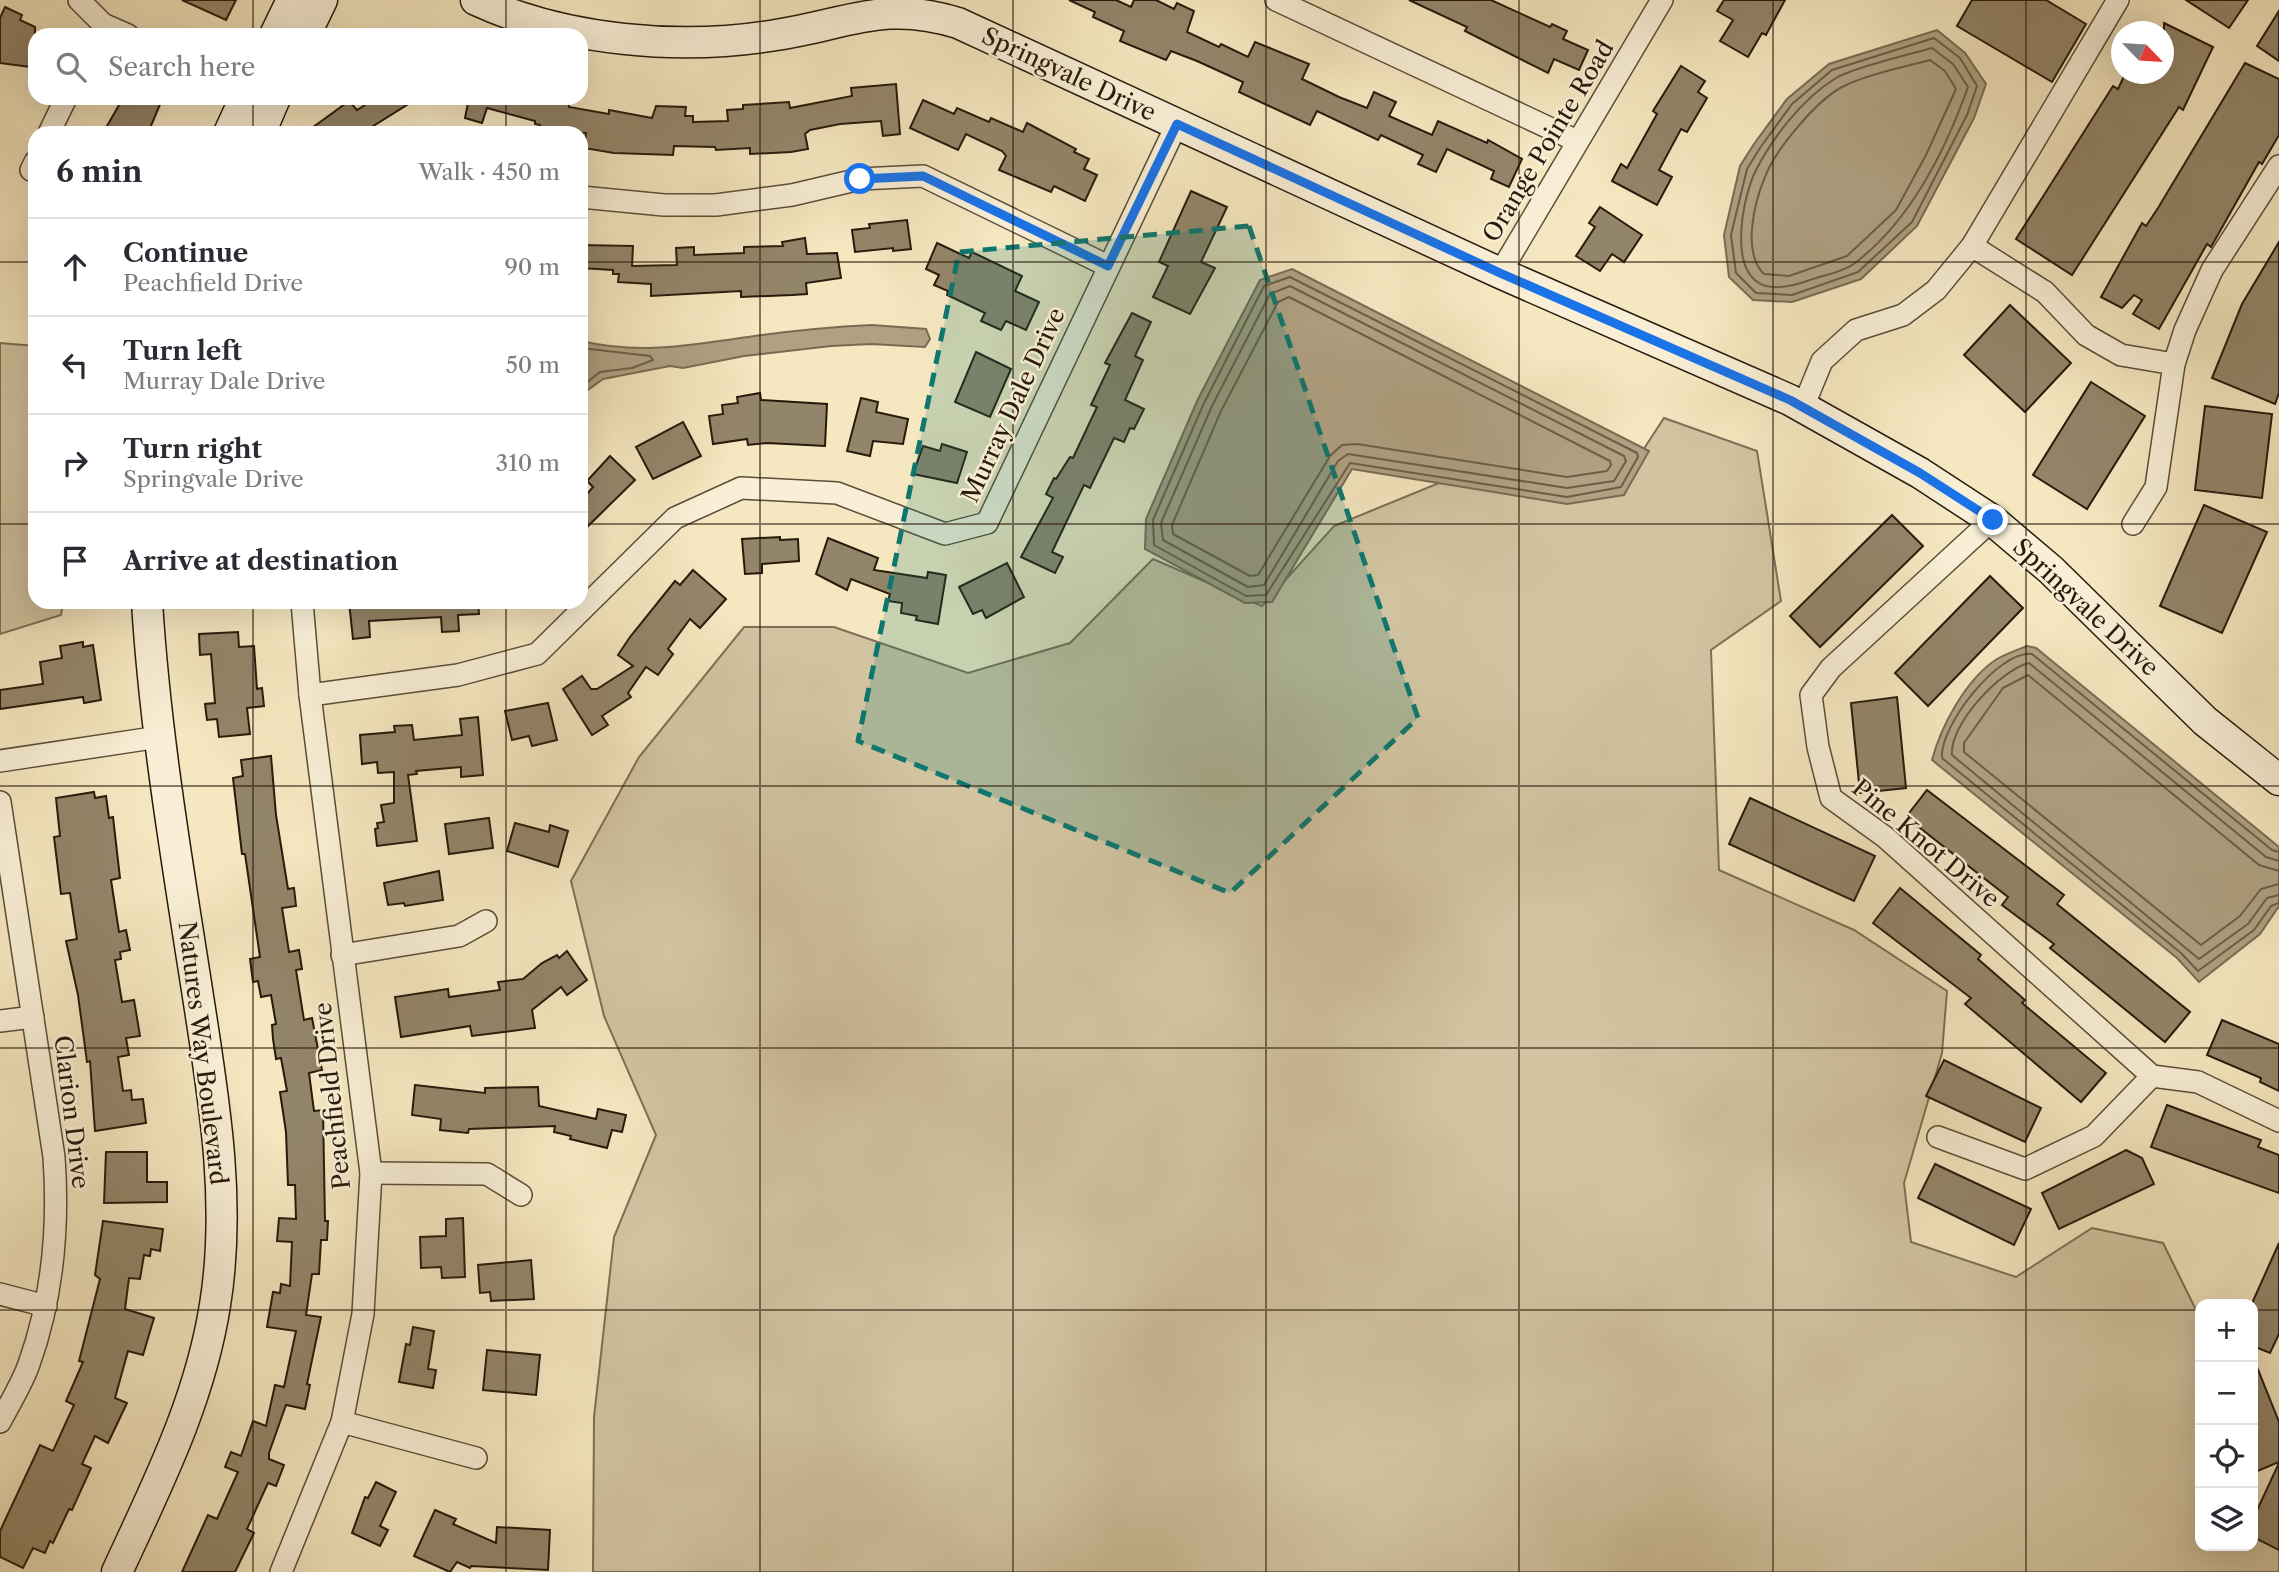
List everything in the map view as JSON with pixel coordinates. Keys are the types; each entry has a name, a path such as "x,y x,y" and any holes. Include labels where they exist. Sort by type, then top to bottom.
{"street":[{"path":"79,0 99,28"},
{"path":"278,28 292,0"},
{"path":"308,28 322,0"},
{"path":"1276,0 1577,141"},
{"name":"Orange Pointe Road","path":"1500,273 1662,0"},
{"name":"Springvale Drive","path":"485,2 565,28"},
{"path":"1803,407 1822,361 1856,330 1903,316 1937,290 1972,246 2114,2"},
{"name":"Springvale Drive","path":"588,31 674,41 774,36 866,11 911,9 936,14 958,23 1500,273 1803,407 1920,473 1993,520 2051,570 2205,721 2279,780"},
{"path":"52,126 63,105"},
{"path":"236,126 259,105"},
{"path":"261,126 264,105"},
{"name":"Murray Dale Drive","path":"588,604 675,519 741,488 837,493 945,534 987,523 1177,124"},
{"path":"2133,524 2157,487 2174,364 2212,270 2279,166"},
{"path":"588,198 664,205 716,205 792,195 860,179 923,176 1108,266"},
{"path":"1972,246 2045,292 2086,335 2121,355 2174,364"},
{"name":"Pine Knot Drive","path":"1993,520 1830,668 1811,695 1818,747 1831,798 1885,837 2152,1076"},
{"name":"Natures Way Boulevard","path":"117,1572 173,1452 193,1395 215,1305 222,1248 221,1169 214,1106 159,737 148,609"},
{"name":"Peachfield Drive","path":"281,1572 342,1422 363,1314 371,1173 310,695 303,609"},
{"name":"Murray Dale Drive","path":"310,695 458,675 537,654 583,609"},
{"path":"0,761 159,737"},
{"name":"Clarion Drive","path":"0,802 58,1204 55,1249 46,1306 29,1366 0,1422"},
{"path":"342,955 459,936 486,921"},
{"path":"0,1021 33,1017"},
{"path":"1938,1137 2025,1169 2094,1136 2152,1076 2198,1082 2279,1121"},
{"path":"371,1173 487,1174 520,1195"},
{"path":"0,1294 46,1306"},
{"path":"342,1422 476,1458"}],"highlighted area":[{"path":"1249,226 1418,718 1230,893 858,741 959,252"}],"shaded area":[{"path":"0,343 28,345 28,609 62,609 61,615 0,634"},
{"path":"1664,418 1757,451 1781,601 1711,650 1719,870 1854,930 1947,991 1942,1053 1904,1183 1911,1242 2016,1277 2092,1228 2163,1243 2195,1308 2195,1551 2258,1551 2258,1512 2279,1541 2279,1572 593,1572 594,1417 614,1237 656,1135 604,1016 571,881 639,757 744,627 834,627 968,673 1070,643 1153,559 1262,606 1334,526 1439,483 1615,493"}],"water":[{"path":"1937,30 1965,53 1986,84 1974,118 1917,226 1861,279 1792,302 1753,300 1729,277 1724,235 1740,166 1754,144 1787,99 1829,64"},
{"path":"1292,269 1649,451 1624,495 1567,504 1352,469 1272,602 1245,603 1145,549 1146,519 1198,399 1260,280"},
{"path":"872,325 926,329 930,339 925,347 871,344 831,346 744,356 683,368 670,366 603,379 588,390 588,342 624,347 665,347"},
{"path":"2027,646 2036,648 2279,847 2279,906 2260,934 2199,982 2177,958 1932,760 1948,718 1975,678 1997,659"}],"building":[{"path":"182,0 236,0 226,20"},
{"path":"1069,0 1116,0 1131,7 1134,0 1156,0 1174,9 1177,3 1194,11 1187,32 1219,47 1221,44 1248,57 1255,42 1309,64 1302,79 1339,97 1367,108 1374,92 1396,102 1389,116 1432,135 1438,121 1487,143 1488,140 1522,159 1509,187 1491,179 1494,171 1447,149 1436,172 1418,164 1423,155 1381,135 1378,140 1317,111 1310,125 1239,92 1243,82 1197,61 1171,51 1166,60 1120,41 1124,31 1093,17 1095,12"},
{"path":"1409,0 1491,0 1550,27 1552,24 1567,31 1563,39 1588,50 1579,70 1554,59 1548,73 1465,31 1467,27"},
{"path":"1724,0 1785,0 1766,35 1762,33 1748,57 1720,41 1733,20 1717,11"},
{"path":"1972,0 2046,0 2086,24 2052,82 1957,26"},
{"path":"2186,0 2248,0 2229,28"},
{"path":"5,7 22,15 20,20 35,27 28,28 28,67 0,63 0,18"},
{"path":"2279,11 2279,61 2257,46"},
{"path":"2174,28 2213,47 2183,110 2179,107 2072,275 2016,239 2113,86 2118,89 2120,84 2174,84"},
{"path":"2245,63 2279,79 2279,135 2262,164 2259,162 2211,247 2207,244 2159,329 2133,314 2142,300 2134,295 2122,308 2101,297 2142,223 2146,226 2158,208"},
{"path":"1681,66 1705,81 1698,92 1707,98 1687,132 1681,129 1659,170 1672,177 1657,205 1612,181 1621,164 1627,168 1657,114 1653,111"},
{"path":"896,84 900,134 883,136 881,121 840,124 810,130 805,134 808,149 791,152 750,154 750,148 716,150 715,147 674,146 673,155 614,153 588,149 588,126 540,126 535,121 487,108 482,123 465,118 468,105 569,105 609,114 609,110 652,118 656,106 686,107 685,116 693,116 693,122 728,121 727,110 743,109 743,105 789,102 790,108 852,96 851,88"},
{"path":"923,100 954,114 957,108 989,122 991,118 1023,132 1027,123 1076,149 1074,152 1089,159 1084,169 1097,175 1085,201 1054,186 1051,192 999,170 1006,156 1002,151 966,134 958,150 910,128"},
{"path":"119,105 160,105 151,126 107,126"},
{"path":"344,105 353,105 357,110 365,105 407,105 373,126 315,126"},
{"path":"1191,191 1227,207 1201,262 1215,268 1190,314 1153,297 1168,266 1159,262"},
{"path":"1600,207 1642,235 1624,262 1612,254 1600,271 1576,256 1595,227 1589,223"},
{"path":"907,220 911,249 855,252 852,230 870,228 869,224"},
{"path":"805,238 807,254 837,253 841,278 806,283 807,294 741,297 741,291 651,296 651,284 618,282 619,274 613,274 613,270 588,268 588,245 633,246 632,266 677,265 676,248 694,247 694,255 744,253 744,247 783,246 782,242"},
{"path":"2279,242 2279,393 2275,404 2212,378 2242,304"},
{"path":"937,243 969,258 972,252 1022,276 1015,291 1039,302 1026,330 1006,321 1001,330 981,321 985,313 947,295 948,291 934,285 939,275 926,269"},
{"path":"2010,305 2071,363 2025,412 1964,355"},
{"path":"1132,313 1151,322 1135,356 1143,360 1125,400 1144,409 1134,429 1130,428 1124,442 1114,438 1090,488 1084,485 1052,552 1063,557 1055,573 1021,557 1053,498 1046,494 1054,478 1056,479 1070,457 1073,458 1097,407 1091,405 1110,365 1105,363"},
{"path":"976,352 1011,369 990,417 955,402"},
{"path":"2091,382 2145,416 2087,509 2033,475"},
{"path":"760,393 761,400 827,404 825,446 767,443 748,445 747,439 713,444 709,416 723,414 722,405 738,403 737,397"},
{"path":"861,398 878,402 876,412 908,419 903,444 873,441 870,456 847,451"},
{"path":"2205,406 2272,414 2262,498 2195,490"},
{"path":"683,422 701,456 653,479 636,447"},
{"path":"942,444 967,452 957,483 913,474 923,446 940,451"},
{"path":"610,456 635,480 588,526 588,493 593,487 588,480"},
{"path":"2204,505 2267,532 2222,633 2160,606"},
{"path":"1892,515 1923,546 1820,647 1790,616"},
{"path":"780,537 780,540 798,539 799,561 762,564 762,573 745,574 742,539"},
{"path":"828,538 878,558 874,570 927,578 928,572 946,575 938,624 916,620 917,616 901,613 902,603 888,601 890,594 851,579 847,590 816,574"},
{"path":"1007,563 1024,597 986,618 982,610 973,614 959,587"},
{"path":"693,570 726,599 700,628 690,619 668,649 673,654 658,675 646,667 628,693 631,697 602,716 608,725 592,735 563,689 582,676 591,689 597,689 633,666 618,655 675,581 680,585"},
{"path":"1990,576 2023,608 1928,706 1895,673"},
{"path":"350,609 479,609 479,614 458,615 459,631 442,632 441,617 369,621 370,637 353,639"},
{"path":"238,632 239,647 254,646 257,689 262,688 264,706 247,708 250,734 219,737 217,719 207,720 205,704 215,703 211,654 200,655 199,634"},
{"path":"83,642 83,647 93,645 101,700 84,703 83,697 0,709 0,690 43,684 40,662 62,658 60,646"},
{"path":"1897,697 1906,788 1860,793 1851,703"},
{"path":"548,703 557,740 532,746 529,736 512,740 505,711"},
{"path":"478,717 483,775 461,777 461,767 416,771 417,774 408,775 417,841 377,846 375,829 378,828 377,823 384,822 381,805 394,803 394,772 378,773 377,762 362,764 360,735 395,732 394,726 412,725 414,740 462,735 460,719"},
{"path":"271,756 276,815 288,889 294,888 296,906 282,908 289,952 299,950 302,969 296,970 304,1020 312,1018 322,1070 309,1073 314,1111 323,1110 327,1240 321,1240 319,1274 312,1274 306,1315 321,1317 307,1384 310,1385 305,1409 286,1405 269,1453 269,1459 284,1465 276,1486 268,1483 247,1529 254,1533 235,1572 182,1572 208,1515 217,1519 238,1472 225,1467 231,1452 241,1456 253,1421 266,1426 275,1385 284,1387 296,1331 267,1327 273,1292 280,1293 281,1284 290,1286 292,1242 277,1241 279,1218 296,1219 295,1185 288,1185 286,1132 280,1092 287,1091 281,1058 276,1059 272,1025 276,1024 271,995 261,997 258,981 253,982 250,959 260,957 245,854 242,854 233,778 243,776 241,760"},
{"path":"1927,790 2064,895 2057,904 2190,1012 2165,1042 2050,948 2054,944 2002,905 2008,897 1906,817"},
{"path":"94,792 95,798 106,796 109,818 113,817 120,878 111,880 119,932 126,930 130,950 120,952 121,959 115,960 122,1002 134,1000 140,1036 126,1038 129,1055 118,1057 123,1091 131,1090 132,1100 143,1099 146,1123 95,1131 90,1061 87,1062 78,995 66,941 77,939 70,893 61,894 54,837 60,836 56,798"},
{"path":"1750,798 1875,856 1854,901 1729,844"},
{"path":"489,818 493,848 449,854 445,824"},
{"path":"515,823 549,832 550,825 568,831 558,867 507,851"},
{"path":"439,871 443,900 405,906 404,903 388,905 384,883"},
{"path":"1900,888 1981,955 1978,959 2025,1000 2022,1003 2106,1073 2081,1102 1965,1004 1971,998 1873,923"},
{"path":"567,951 587,980 567,995 561,987 532,1010 535,1028 472,1036 470,1026 401,1037 395,997 448,989 449,997 500,990 498,982 523,979 542,963 557,955 559,958"},
{"path":"2222,1020 2279,1044 2279,1091 2260,1082 2261,1078 2207,1055"},
{"path":"1944,1060 2041,1108 2025,1142 1926,1096"},
{"path":"415,1085 485,1093 485,1088 538,1087 539,1106 596,1119 598,1109 626,1115 622,1132 612,1130 607,1148 570,1139 571,1136 554,1132 555,1126 469,1129 468,1133 440,1130 441,1119 412,1115"},
{"path":"2167,1105 2261,1140 2258,1147 2279,1155 2279,1193 2151,1147"},
{"path":"2126,1150 2142,1158 2154,1184 2059,1229 2042,1193"},
{"path":"106,1152 147,1152 147,1182 167,1182 167,1202 104,1203"},
{"path":"1935,1164 2031,1209 2014,1245 1918,1198"},
{"path":"463,1218 465,1277 442,1278 441,1267 421,1268 420,1237 446,1236 446,1219"},
{"path":"103,1221 163,1229 160,1251 151,1249 150,1256 144,1255 140,1279 129,1278 125,1309 154,1318 143,1355 128,1351 115,1398 127,1403 108,1443 95,1436 82,1464 91,1468 72,1510 69,1509 53,1543 50,1541 45,1553 33,1548 23,1568 0,1557 0,1531 40,1445 53,1451 74,1405 66,1401 83,1362 79,1361 100,1279 95,1275"},
{"path":"2279,1243 2279,1334 2270,1353 2258,1348 2258,1299 2254,1299"},
{"path":"531,1260 534,1299 491,1301 490,1292 480,1293 478,1265"},
{"path":"413,1327 434,1331 428,1369 436,1370 433,1388 399,1382 406,1344 410,1345"},
{"path":"487,1350 540,1355 536,1395 483,1390"},
{"path":"2258,1370 2279,1422 2279,1462 2258,1471"},
{"path":"2279,1463 2279,1550 2258,1540 2258,1508"},
{"path":"376,1482 396,1492 380,1526 388,1530 380,1546 352,1533 365,1497 368,1498"},
{"path":"435,1510 456,1519 453,1524 496,1543 497,1527 550,1530 548,1570 470,1568 457,1562 450,1572 414,1556"}],"route":[{"path":"860,179 923,176 1108,266 1177,124 1500,273 1790,400 1920,473 1993,520"}]}
